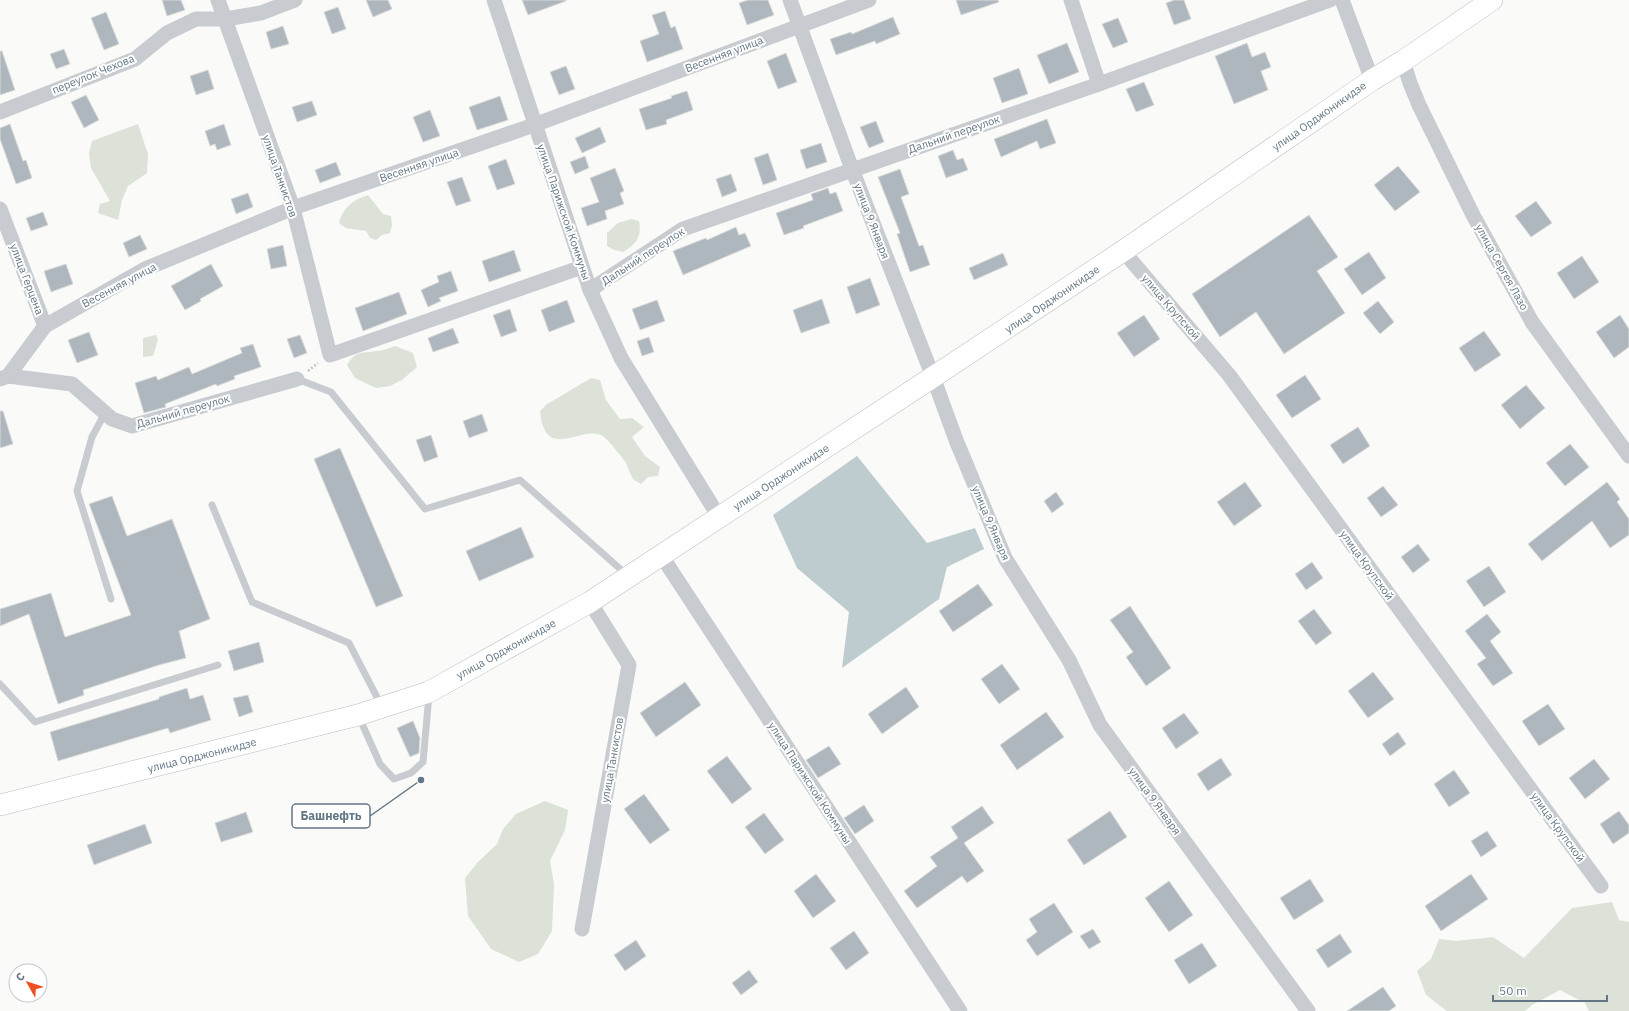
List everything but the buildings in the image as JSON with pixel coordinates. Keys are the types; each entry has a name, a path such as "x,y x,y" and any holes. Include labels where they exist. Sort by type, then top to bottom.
{"main road":[{"name":"улица Орджоникидзе","path":"0,805 358,714 429,692 590,602 1123,251 1372,80 1404,61 1492,0"}],"street":[{"name":"улица Танкистов","path":"218,0 292,208 330,355"},
{"name":"переулок Чехова","path":"0,112 135,59 167,33 196,20 225,19 261,13 296,0"},
{"name":"улица Парижской Коммуны","path":"494,0 534,125 590,290 621,358 719,517"},
{"name":"улица 9 Января","path":"790,0 852,169 956,440 1005,558 1069,660 1100,725 1308,1011"},
{"name":"Весенняя улица","path":"4,377 45,326 145,269 292,208 534,125 869,0"},
{"path":"1070,0 1100,84"},
{"name":"Дальний переулок","path":"590,290 683,229 1100,84 1330,0"},
{"path":"1342,0 1372,80"},
{"name":"улица Сергея Лазо","path":"1404,61 1410,83 1419,105 1473,215 1532,322 1629,456"},
{"name":"улица Герцена","path":"0,209 45,326"},
{"name":"улица Крупской","path":"1123,251 1229,375 1601,886"},
{"path":"330,355 582,267"},
{"name":"Дальний переулок","path":"4,377 72,384 112,418 132,426 297,379"},
{"name":"улица Парижской Коммуны","path":"661,555 960,1011"},
{"name":"улица Танкистов","path":"582,929 629,665 590,602"}],"lane":[{"path":"297,379 331,392 425,509 520,480 628,576"},
{"path":"106,413 92,437 77,491 112,599"},
{"path":"212,505 252,602 349,643 382,707"},
{"path":"0,684 35,722 218,665"},
{"path":"358,714 380,764 394,779 411,773 423,762 429,692"}],"path":[{"path":"297,379 330,355"}],"shaded area":[{"path":"138,124 148,154 147,173 128,186 122,200 118,220 98,213 100,204 110,201 91,168 89,153 92,141"},
{"path":"368,195 383,214 391,216 392,225 390,233 382,235 376,240 370,238 366,231 346,228 339,223 343,213 349,205"},
{"path":"631,219 639,221 640,227 639,236 635,243 623,252 614,250 607,246 607,233 618,223"},
{"path":"156,335 158,340 153,356 143,357 143,338"},
{"path":"395,346 413,353 417,367 402,380 390,386 376,388 355,378 347,365 356,355"},
{"path":"591,378 600,380 606,400 620,419 632,418 644,427 632,437 645,456 660,467 658,476 648,477 641,484 634,480 626,463 616,450 604,437 596,434 586,434 566,439 557,439 549,436 543,427 540,411 547,404"},
{"path":"857,456 927,543 975,528 984,549 947,567 939,599 842,668 849,612 797,568 773,515"},
{"path":"545,801 568,810 565,830 550,861 554,884 552,931 538,954 519,962 491,949 468,916 465,878 478,862 497,844 503,829 516,814"},
{"path":"1612,902 1619,920 1629,922 1629,1011 1589,1011 1585,1003 1560,990 1532,1005 1525,1011 1447,1011 1426,995 1417,971 1431,959 1439,939 1456,941 1493,937 1524,958 1572,908"}],"place":[{"name":"Башнефть","path":"421,780"}]}
